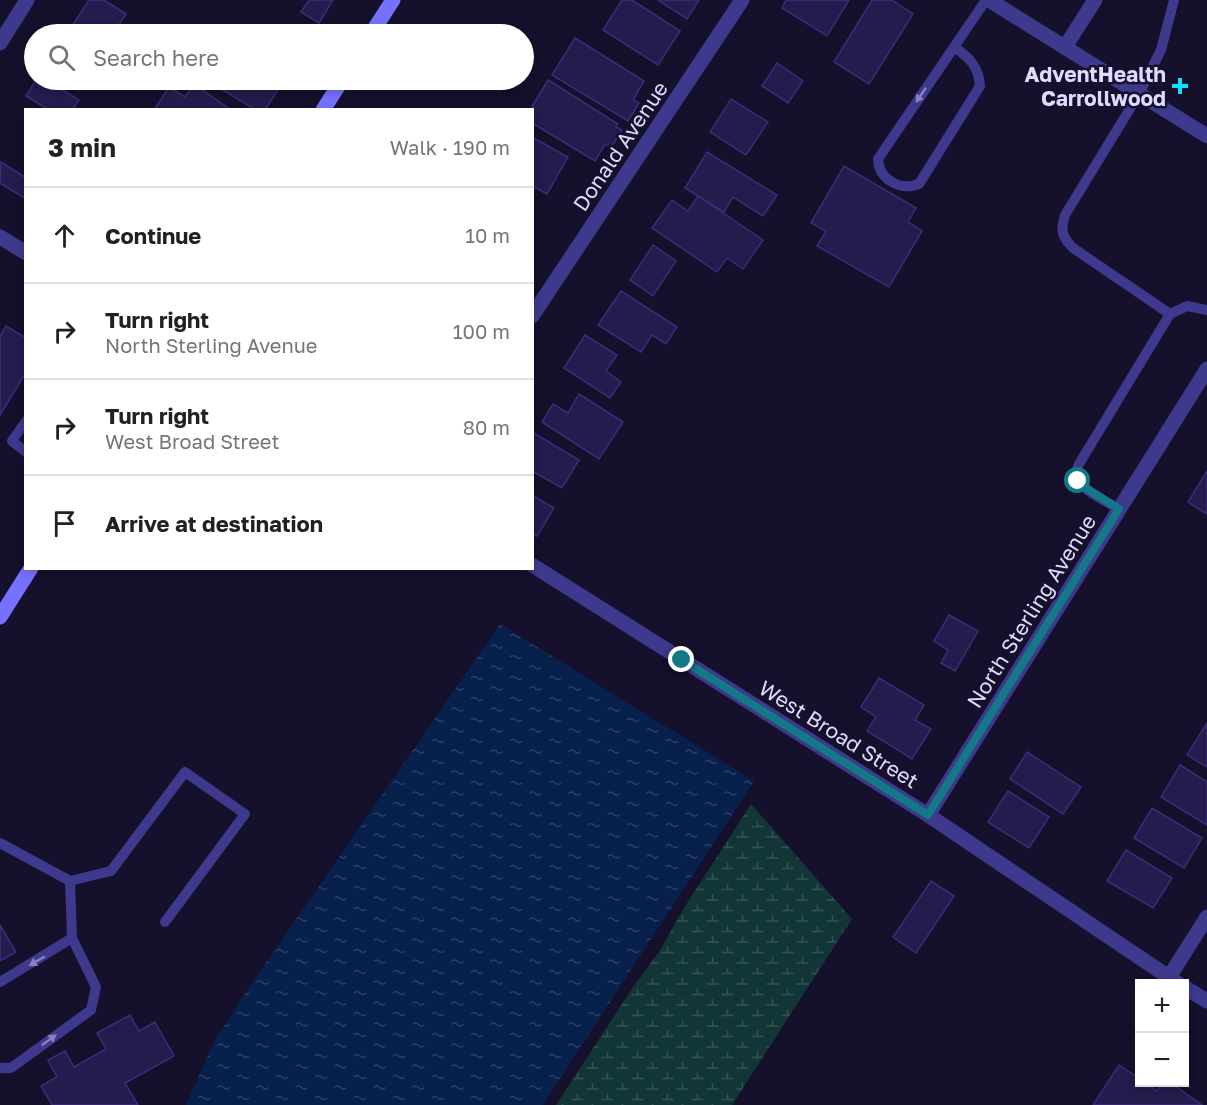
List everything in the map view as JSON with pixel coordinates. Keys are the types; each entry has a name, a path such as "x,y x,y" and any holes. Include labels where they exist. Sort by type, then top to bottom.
{"street":[{"path":"0,44 27,0"},
{"path":"377,24 393,0"},
{"name":"Donald Avenue","path":"534,313 742,0"},
{"path":"987,0 1207,136"},
{"path":"1065,47 1095,0"},
{"path":"324,108 336,90"},
{"path":"0,237 24,252"},
{"name":"North Sterling Avenue","path":"928,815 1207,369"},
{"name":"West Broad Street","path":"534,566 928,815 1173,979"},
{"path":"0,617 30,570"},
{"path":"1175,979 1207,917"},
{"path":"1189,990 1207,1001"}],"lane":[{"path":"954,47 967,56 976,68 980,86 919,184 904,187 896,184 887,179 881,171 878,159 954,47 987,0"},
{"path":"1170,314 1073,248 1063,239 1061,227 1065,215 1140,94 1161,50 1174,0"},
{"path":"1119,509 1078,481 1076,473 1079,464 1170,314 1187,306 1207,310"},
{"path":"24,424 12,441 24,450"},
{"path":"0,843 70,881 111,872 185,772 245,814 165,922"},
{"path":"0,1068 11,1068 91,1010 96,987 72,938 70,881"},
{"path":"0,982 72,938"}],"green space":[{"path":"751,804 852,919 732,1105 556,1105 635,984 659,952 682,911"}],"water":[{"path":"500,624 754,781 543,1105 186,1105 215,1040 241,999"}],"building":[{"path":"89,0 104,0 126,14 120,24 73,24"},
{"path":"309,0 333,0 319,23 301,12"},
{"path":"622,0 632,0 680,31 658,65 603,30"},
{"path":"658,0 699,0 687,19"},
{"path":"786,0 849,0 827,36 782,8"},
{"path":"872,0 892,0 913,14 869,84 834,62"},
{"path":"575,38 644,81 633,100 639,103 628,121 552,75"},
{"path":"777,63 803,81 788,103 762,86"},
{"path":"548,80 618,124 616,127 622,130 611,148 605,144 595,161 534,124 534,108 531,108"},
{"path":"30,90 62,90 79,100 73,108 46,108 26,96"},
{"path":"167,90 174,90 185,97 190,90 203,90 228,108 155,108"},
{"path":"223,90 278,90 266,108 253,108"},
{"path":"731,99 768,122 746,155 710,132"},
{"path":"534,138 568,157 547,194 534,187"},
{"path":"707,152 777,195 763,216 733,197 724,212 685,188"},
{"path":"1,162 24,177 24,198 0,183"},
{"path":"844,166 916,208 908,222 922,231 889,287 817,246 826,231 811,223"},
{"path":"698,196 763,240 743,269 727,258 717,272 652,228 672,200 688,211"},
{"path":"653,245 676,261 653,296 630,280"},
{"path":"621,291 677,327 666,344 652,335 641,352 598,325"},
{"path":"6,326 24,337 24,377 0,415 0,336"},
{"path":"585,335 617,355 606,371 621,382 610,398 564,368"},
{"path":"579,394 623,422 599,459 542,422 553,404 568,413"},
{"path":"534,433 579,460 562,488 534,472"},
{"path":"1207,471 1207,514 1188,502"},
{"path":"534,496 554,508 537,536 534,535"},
{"path":"949,615 978,631 955,671 941,663 948,650 934,641"},
{"path":"879,678 924,705 915,720 931,729 912,759 867,731 876,717 861,707"},
{"path":"1207,723 1207,767 1187,755"},
{"path":"1027,752 1081,787 1063,814 1010,779"},
{"path":"1180,765 1207,782 1207,825 1161,797"},
{"path":"1008,791 1049,817 1029,848 988,822"},
{"path":"1152,808 1202,838 1184,868 1134,838"},
{"path":"1126,850 1172,878 1153,908 1107,881"},
{"path":"931,881 954,896 916,953 893,937"},
{"path":"0,925 16,952 0,961"},
{"path":"130,1015 139,1031 155,1022 174,1056 125,1083 138,1105 52,1105 41,1086 57,1077 48,1060 65,1051 74,1067 106,1049 97,1033"},
{"path":"1119,1065 1135,1076 1135,1087 1151,1087 1157,1091 1160,1087 1176,1087 1202,1105 1093,1105"}],"place":[{"name":"AdventHealth Carrollwood","path":"1180,86"}],"route":[{"path":"682,660 928,815 1119,509 1078,481"}]}
